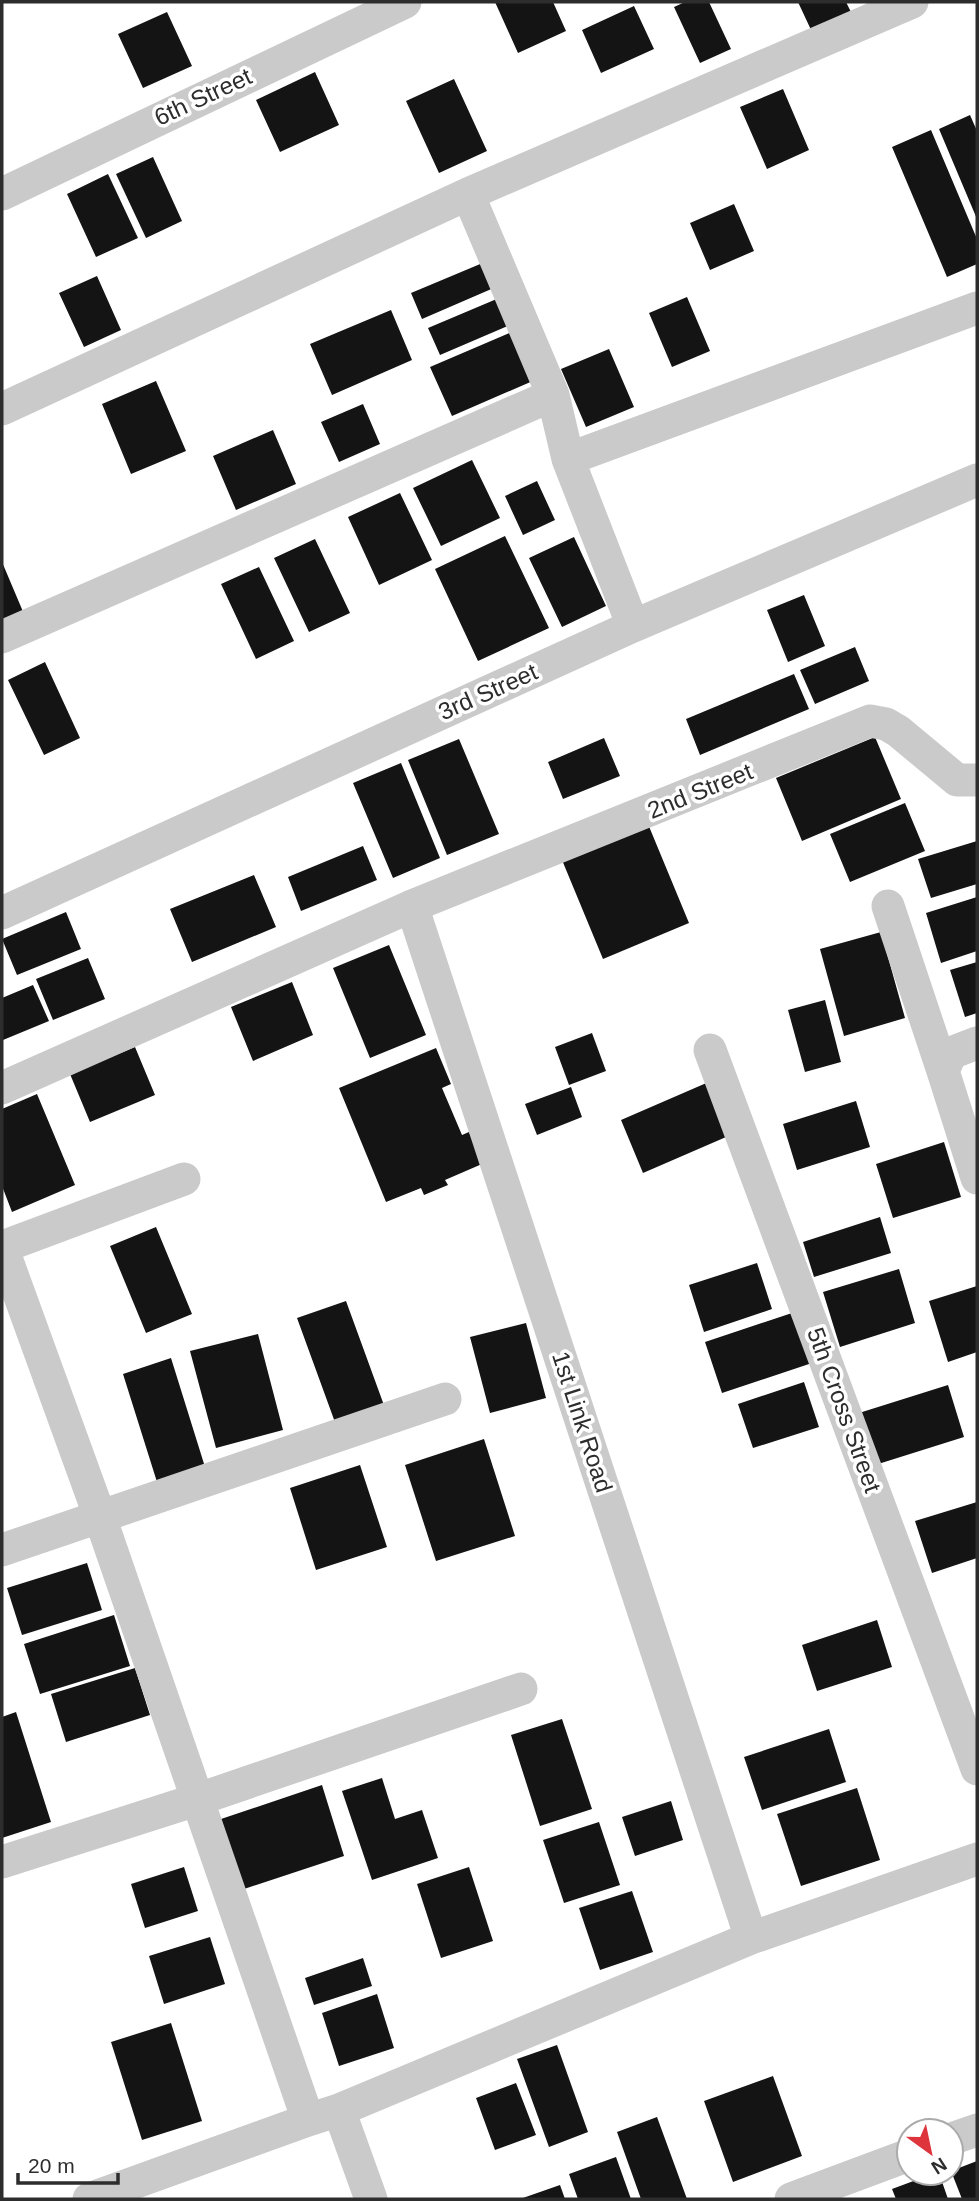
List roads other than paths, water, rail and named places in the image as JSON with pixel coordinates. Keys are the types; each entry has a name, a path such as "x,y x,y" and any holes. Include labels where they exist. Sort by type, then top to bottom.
{"street":[{"name":"6th Street","path":"2,194 405,2"},
{"path":"2,409 468,194 912,2"},
{"path":"468,194 553,395 568,459 633,626"},
{"path":"568,459 977,308"},
{"path":"2,637 553,395"},
{"name":"3rd Street","path":"2,913 633,626 977,480"},
{"name":"2nd Street","path":"2,1088 412,906 870,721 886,724 898,731 957,780 977,780"},
{"name":"1st Link Road","path":"412,906 751,1938"},
{"path":"888,906 977,1178"},
{"path":"943,1071 951,1053 977,1043"},
{"name":"5th Cross Street","path":"710,1050 977,1769"},
{"path":"184,1179 2,1247 100,1517 307,2120"},
{"path":"2,1550 445,1399"},
{"path":"2,1862 196,1800 521,1689"},
{"path":"89,2199 339,2110 751,1938 977,1858"},
{"path":"339,2110 371,2199"},
{"path":"791,2199 895,2160"}]}
